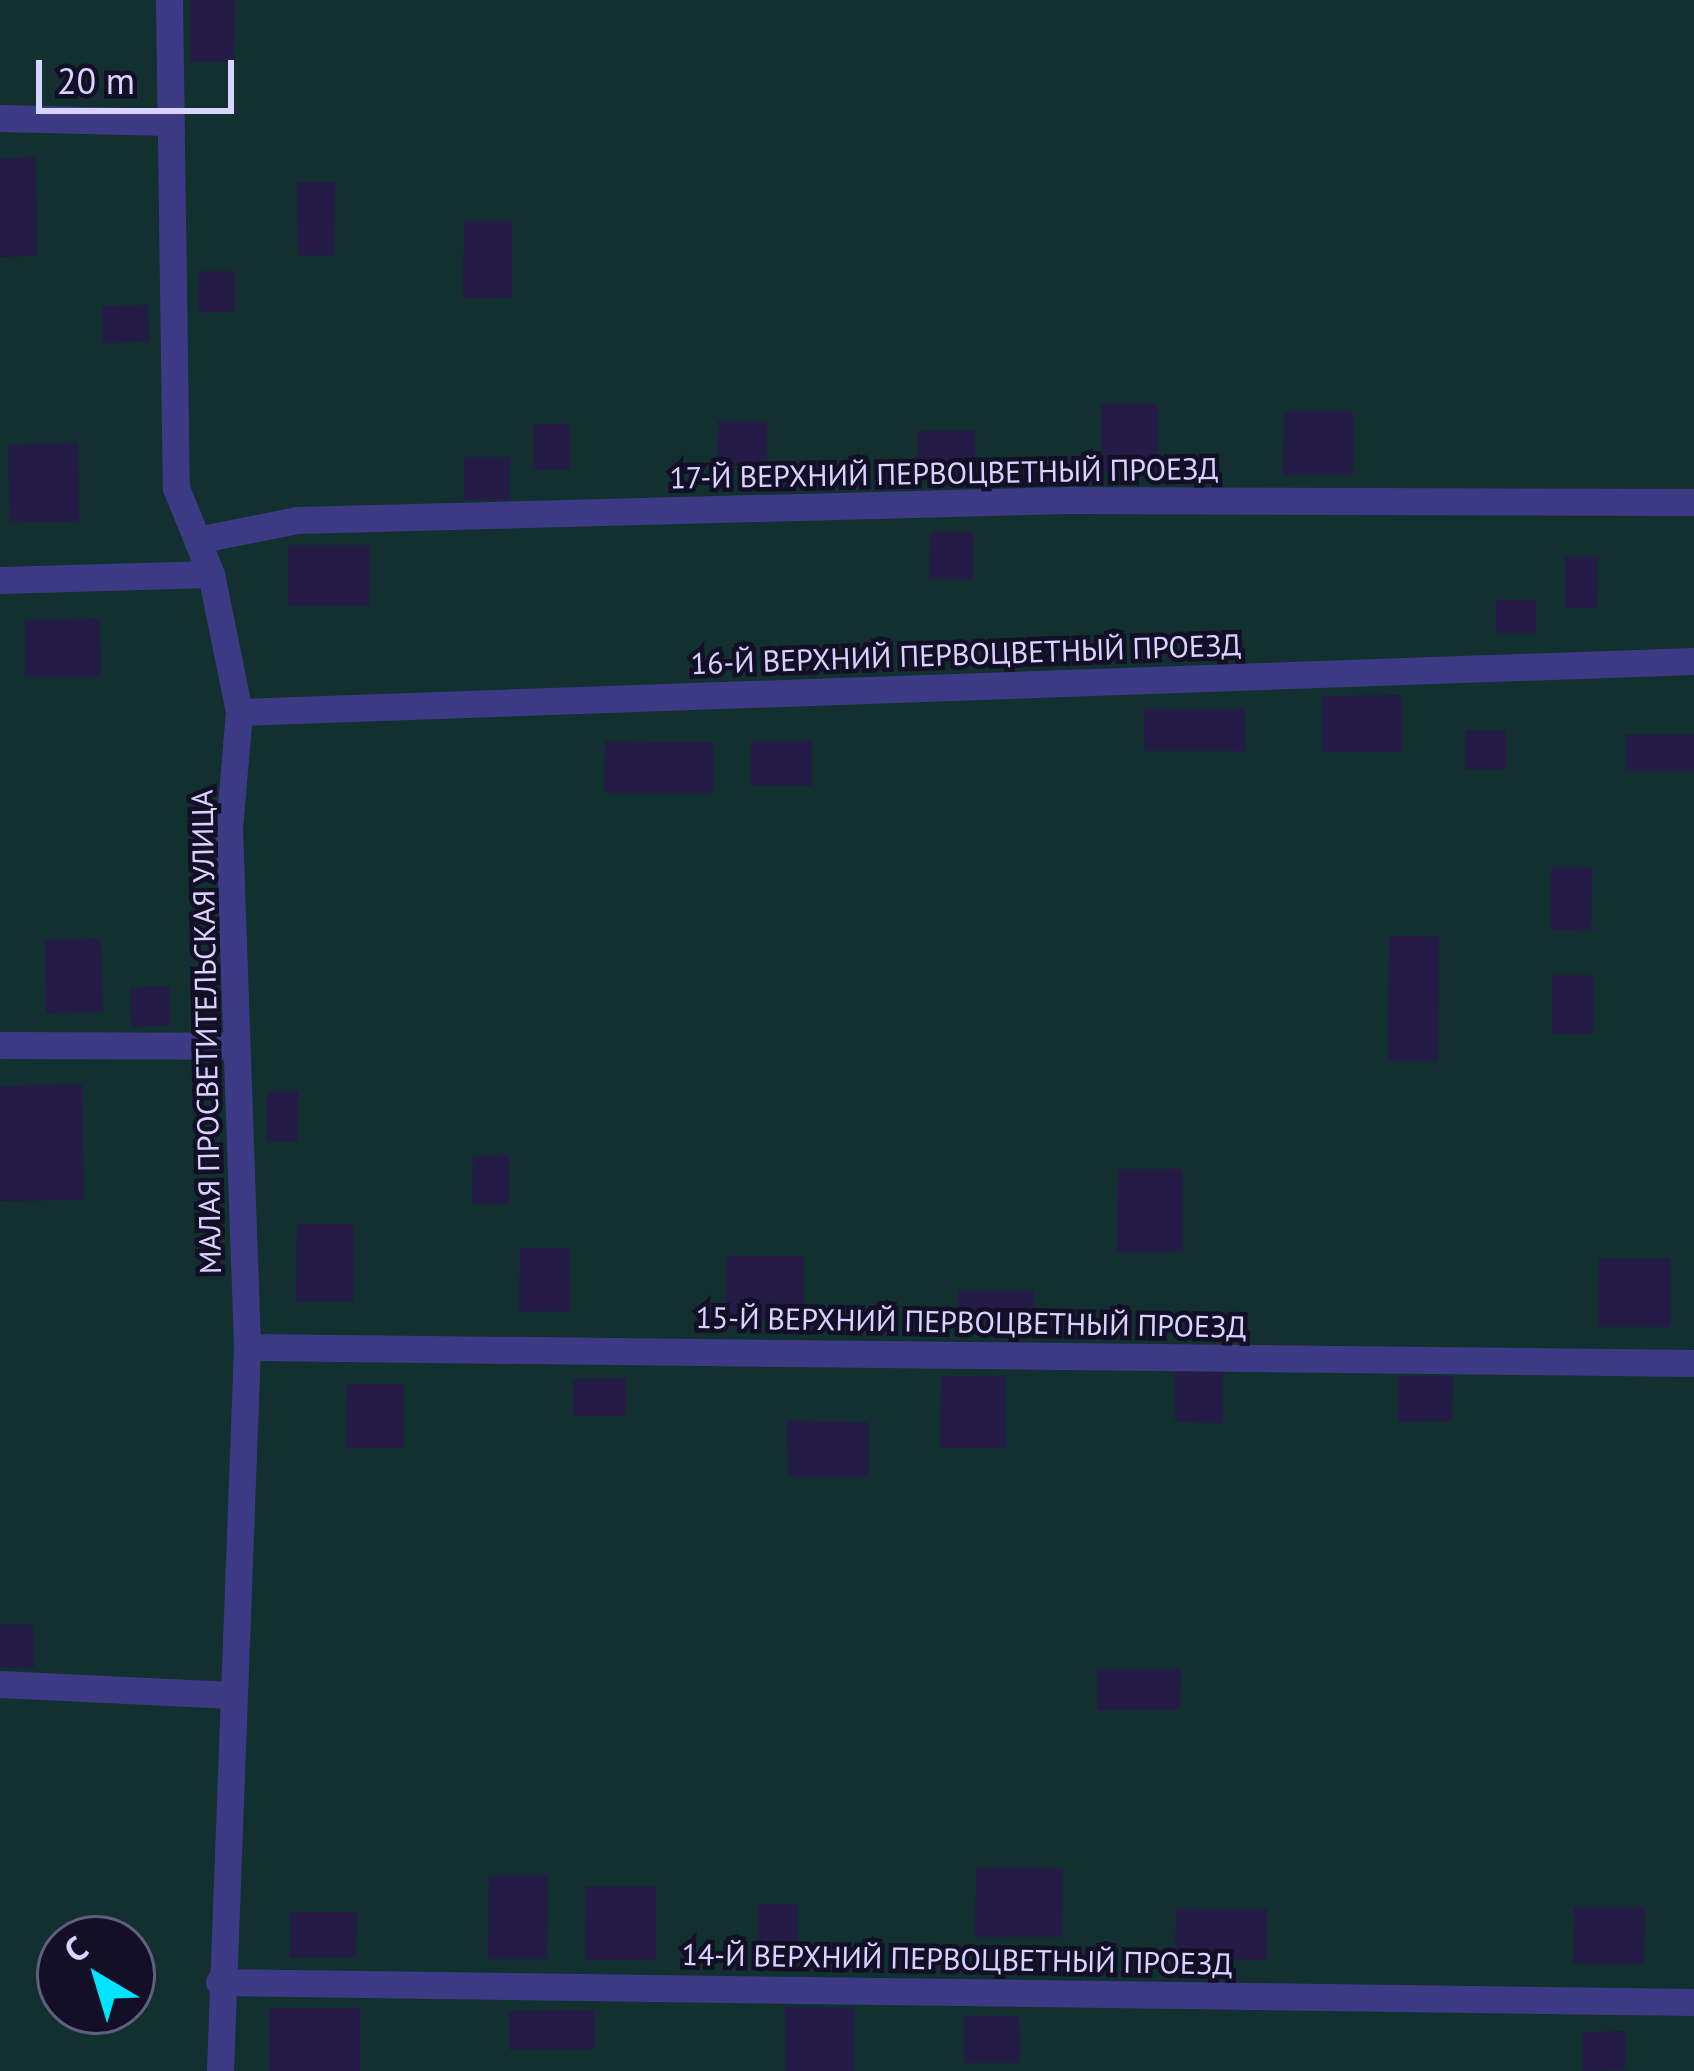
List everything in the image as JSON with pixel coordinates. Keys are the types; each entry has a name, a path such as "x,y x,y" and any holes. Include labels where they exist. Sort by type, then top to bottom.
{"lane":[{"name":"МАЛАЯ ПРОСВЕТИТЕЛЬСКАЯ УЛИЦА","path":"169,0 176,488 211,574 239,712 229,828 247,1347 219,1982 220,2071"},
{"path":"0,118 168,122"},
{"name":"17-Й ВЕРХНИЙ ПЕРВОЦВЕТНЫЙ ПРОЕЗД","path":"196,539 296,520 1067,500 1694,502"},
{"path":"0,580 211,574"},
{"name":"16-Й ВЕРХНИЙ ПЕРВОЦВЕТНЫЙ ПРОЕЗД","path":"239,712 1694,662"},
{"path":"0,1045 236,1046"},
{"name":"15-Й ВЕРХНИЙ ПЕРВОЦВЕТНЫЙ ПРОЕЗД","path":"247,1347 1694,1363"},
{"path":"0,1684 232,1695"},
{"name":"14-Й ВЕРХНИЙ ПЕРВОЦВЕТНЫЙ ПРОЕЗД","path":"219,1982 1694,2002"}],"green space":[{"path":"0,0 1694,0 1694,2071 0,2071"}],"building":[{"path":"190,0 235,0 234,62 190,62"},
{"path":"36,157 37,256 0,257 0,158"},
{"path":"297,182 335,182 334,256 298,255"},
{"path":"464,221 512,221 512,297 463,298"},
{"path":"199,271 235,271 235,312 198,312"},
{"path":"148,305 149,342 103,343 102,306"},
{"path":"1101,404 1158,404 1158,472 1101,472"},
{"path":"1284,411 1353,411 1353,475 1283,475"},
{"path":"718,421 767,421 767,466 717,466"},
{"path":"533,424 570,424 570,470 533,470"},
{"path":"975,430 975,480 917,480 917,431"},
{"path":"78,443 79,521 10,523 8,445"},
{"path":"464,457 510,457 510,500 464,500"},
{"path":"1066,461 1091,461 1090,484 1065,485"},
{"path":"930,532 973,532 973,579 929,579"},
{"path":"288,545 370,545 369,606 288,606"},
{"path":"1565,557 1598,557 1597,608 1565,608"},
{"path":"1496,600 1536,600 1536,633 1496,633"},
{"path":"100,619 101,677 25,677 25,620"},
{"path":"1402,695 1402,752 1322,752 1322,696"},
{"path":"1144,709 1245,709 1245,751 1144,751"},
{"path":"1465,730 1506,730 1506,770 1465,770"},
{"path":"1626,734 1694,734 1694,771 1626,771"},
{"path":"605,741 713,742 713,793 604,793"},
{"path":"751,741 812,741 812,786 751,786"},
{"path":"1551,867 1592,867 1591,931 1551,930"},
{"path":"1389,936 1439,936 1438,1061 1388,1061"},
{"path":"101,939 103,1012 46,1013 45,940"},
{"path":"1552,975 1593,975 1593,1034 1552,1033"},
{"path":"169,986 170,1026 131,1027 130,988"},
{"path":"82,1084 84,1200 0,1201 0,1086"},
{"path":"267,1091 298,1091 297,1142 267,1142"},
{"path":"509,1155 509,1204 472,1204 473,1156"},
{"path":"1118,1169 1183,1169 1183,1252 1117,1252"},
{"path":"297,1224 354,1224 353,1302 296,1302"},
{"path":"520,1248 569,1248 570,1312 519,1311"},
{"path":"726,1256 804,1256 804,1321 726,1320"},
{"path":"1599,1258 1671,1258 1671,1327 1598,1327"},
{"path":"958,1291 1034,1291 1034,1320 958,1320"},
{"path":"1175,1367 1223,1367 1223,1423 1175,1422"},
{"path":"941,1376 1006,1376 1006,1448 940,1448"},
{"path":"1398,1376 1453,1376 1452,1421 1398,1422"},
{"path":"626,1378 626,1416 573,1416 573,1379"},
{"path":"347,1384 404,1384 404,1448 346,1448"},
{"path":"787,1421 869,1422 869,1477 788,1477"},
{"path":"33,1624 34,1668 0,1668 0,1625"},
{"path":"1097,1669 1181,1669 1180,1710 1097,1710"},
{"path":"976,1868 1063,1868 1062,1937 975,1937"},
{"path":"489,1875 548,1875 547,1959 488,1959"},
{"path":"586,1886 656,1886 656,1960 585,1960"},
{"path":"758,1904 798,1904 798,1946 758,1947"},
{"path":"1574,1907 1645,1907 1644,1964 1573,1964"},
{"path":"1176,1909 1267,1909 1267,1960 1175,1960"},
{"path":"290,1912 357,1912 356,1958 290,1958"},
{"path":"785,2007 854,2008 854,2071 785,2071"},
{"path":"269,2008 360,2008 360,2071 269,2071"},
{"path":"595,2010 595,2049 509,2050 509,2011"},
{"path":"964,2016 1019,2016 1020,2063 964,2063"},
{"path":"1625,2031 1625,2070 1583,2071 1583,2032"}]}
